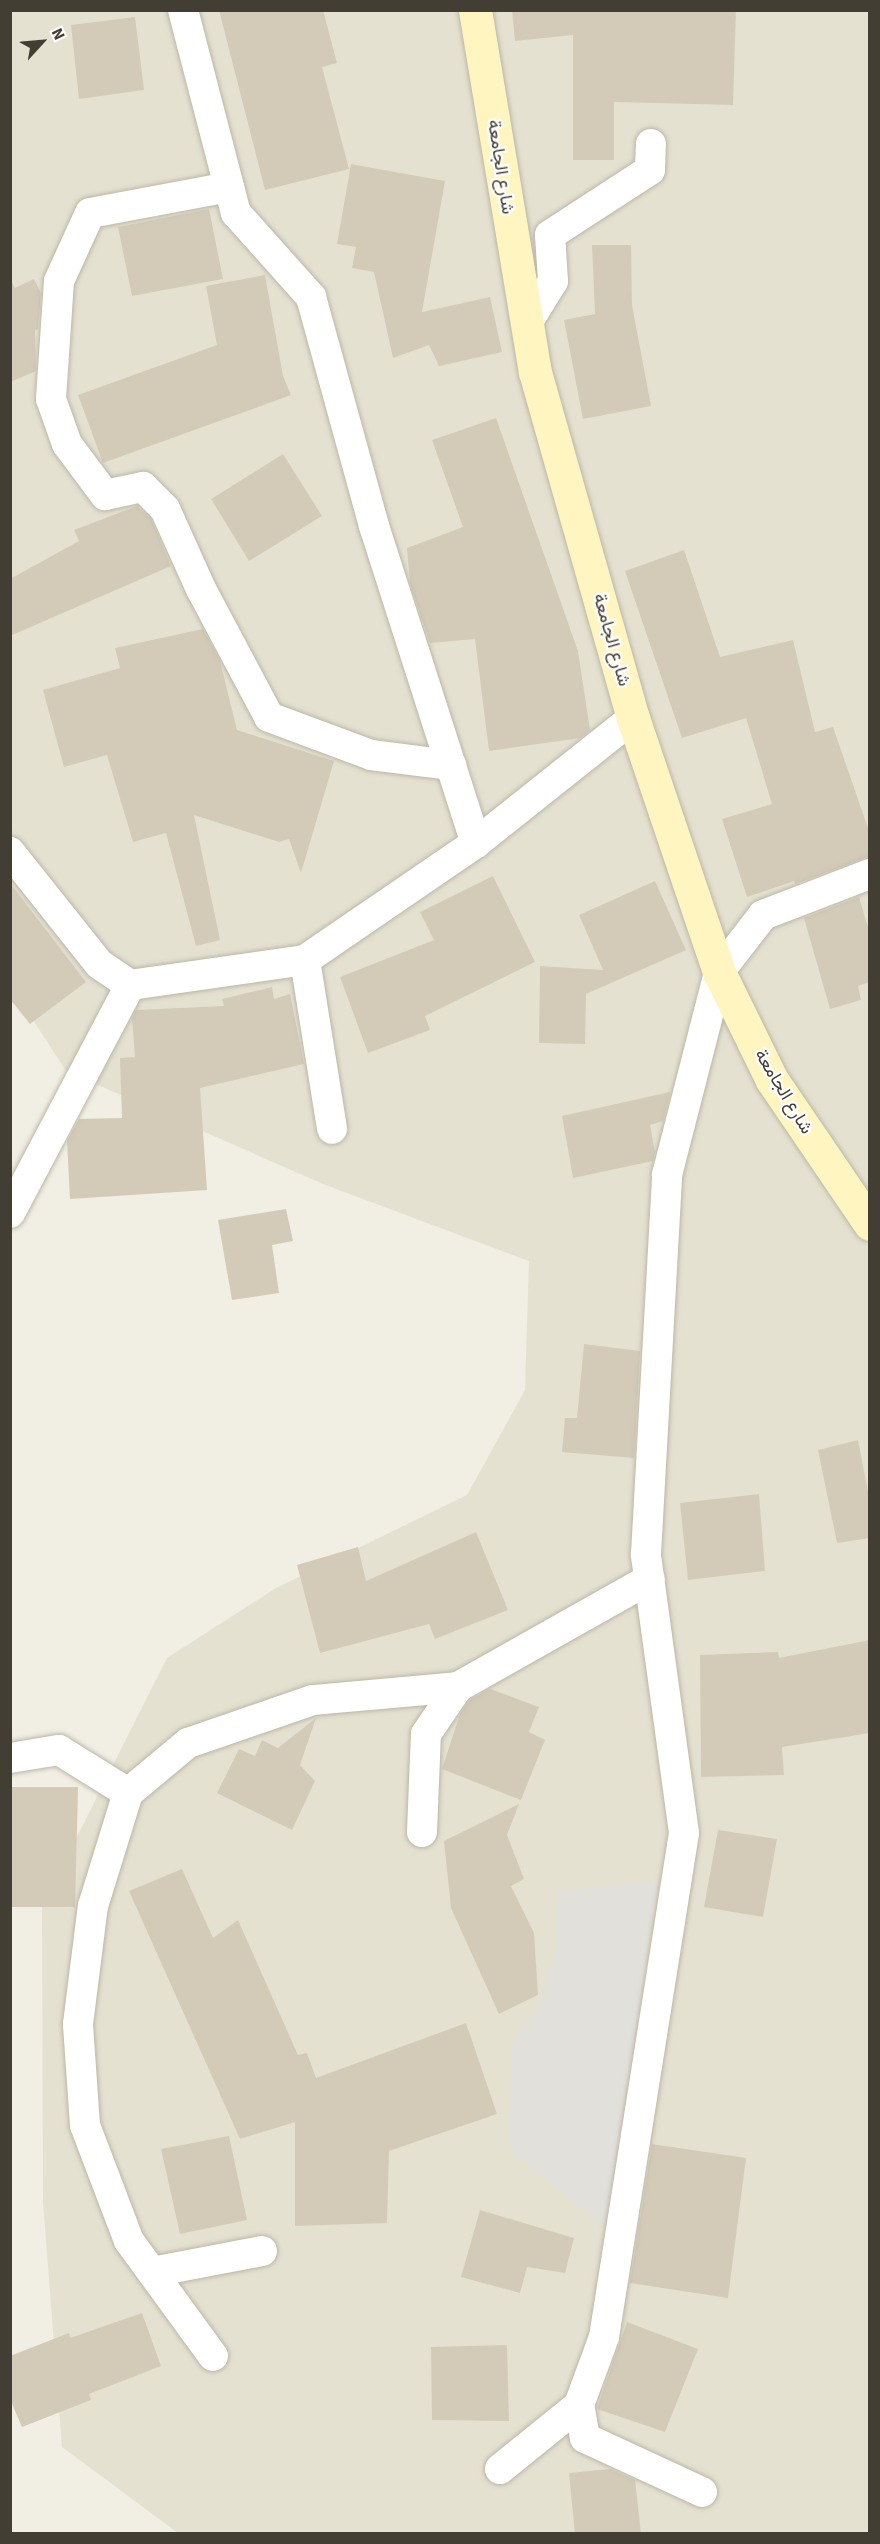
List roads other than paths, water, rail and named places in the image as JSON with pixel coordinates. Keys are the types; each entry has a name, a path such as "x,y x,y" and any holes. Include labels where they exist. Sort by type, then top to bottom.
{"main road":[{"name":"شارع الجامعة","path":"476,10 535,372 633,718 719,972 772,1080 870,1224"}],"street":[{"path":"183,10 236,213 311,297 374,526 476,843"},
{"path":"527,323 553,281 550,235 650,170 651,144"},
{"path":"229,187 90,213 58,281 51,399 67,444 105,495 143,487 165,509 201,589 268,717 371,755 451,765"},
{"path":"10,852 99,964 130,985 305,960 476,843 633,718"},
{"path":"702,2492 585,2438 579,2405 604,2337 684,1833 646,1554 668,1175 719,972 763,915 870,874"},
{"path":"305,960 333,1129"},
{"path":"10,1213 130,985"},
{"path":"213,2356 129,2241 85,2125 78,2025 93,1906 128,1793 188,1743 313,1700 458,1687 650,1579"},
{"path":"422,1832 426,1734 458,1687"},
{"path":"10,1758 59,1750 128,1793"},
{"path":"152,2272 262,2251"},
{"path":"500,2469 579,2405"}]}
